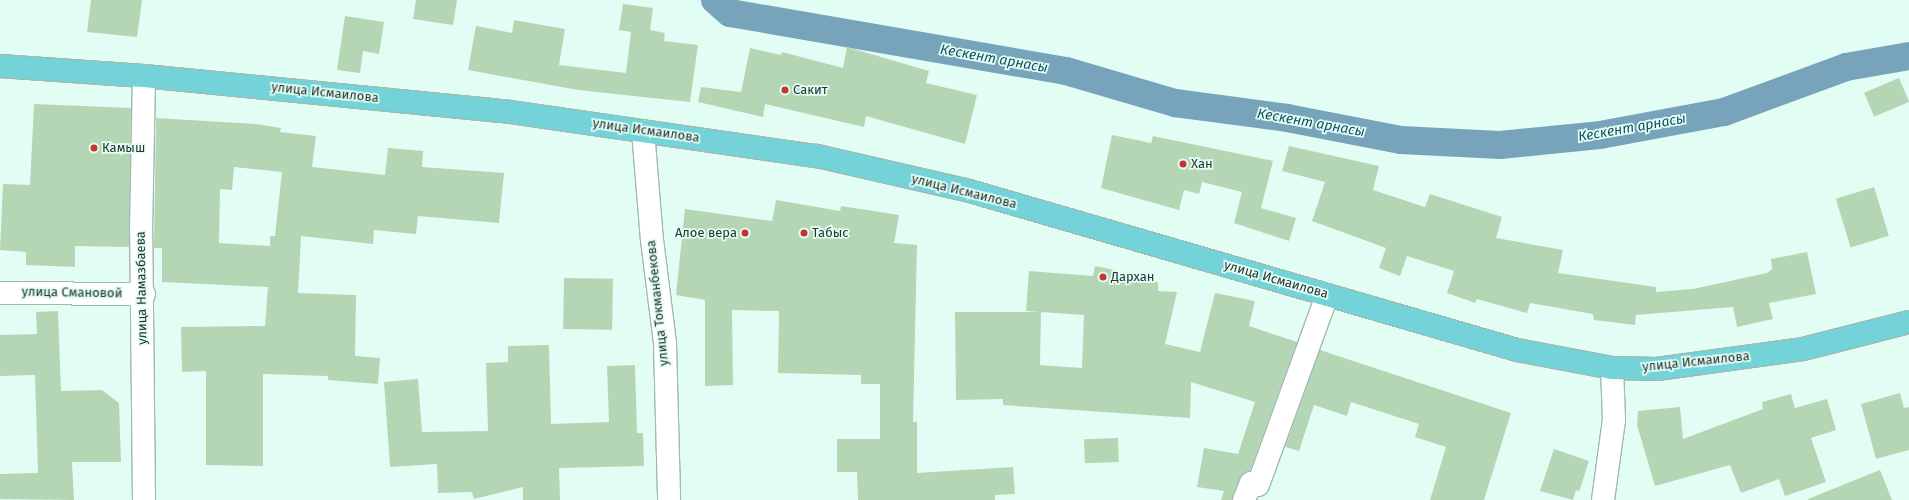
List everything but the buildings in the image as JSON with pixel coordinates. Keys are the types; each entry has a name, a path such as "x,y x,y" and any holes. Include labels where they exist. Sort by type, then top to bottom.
{"main road":[{"name":"улица Исмаилова","path":"0,66 144,76 510,112 817,156 966,190 1517,350 1612,368 1657,369 1803,349 1909,322"}],"street":[{"name":"улица Намазбаева","path":"144,76 141,232 144,294 144,500"},
{"name":"улица Токманбекова","path":"643,131 652,240 665,343 669,500"},
{"name":"улица Смановой","path":"0,293 144,294"},
{"path":"1244,500 1251,483 1258,485 1327,295"},
{"path":"1602,500 1614,420 1612,368"}],"waterway":[{"name":"Кескент арнасы","path":"715,0 730,13 1066,71 1175,103 1287,118 1401,140 1500,145 1600,135 1724,112 1846,67 1909,56"}],"place":[{"name":"Сакит","path":"785,90"},
{"name":"Камыш","path":"94,148"},
{"name":"Хан","path":"1183,164"},
{"name":"Алое вера","path":"745,233"},
{"name":"Табыс","path":"804,233"},
{"name":"Дархан","path":"1103,277"}]}
